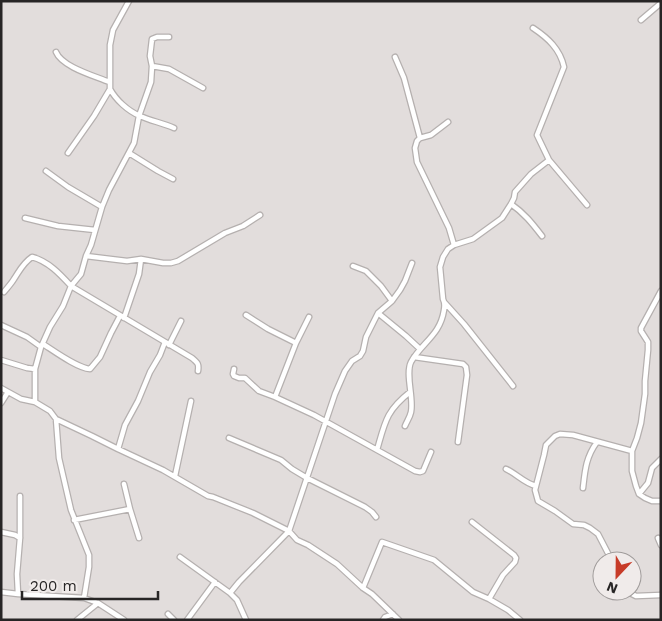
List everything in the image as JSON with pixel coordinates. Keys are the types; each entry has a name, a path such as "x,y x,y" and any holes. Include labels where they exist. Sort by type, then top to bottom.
{"street":[{"path":"129,1 113,30 110,45 110,89 113,96 139,116 174,128"},
{"path":"642,20 661,3"},
{"path":"533,28 546,37 562,56 564,67 537,135 549,160 587,205"},
{"path":"36,402 35,369 42,346 50,326 63,306 71,286 81,274 102,207 134,143 139,116 151,82 152,66 150,56 152,39 169,37"},
{"path":"56,52 59,59 66,64 109,82"},
{"path":"395,57 404,78 420,138"},
{"path":"152,66 169,70 203,88"},
{"path":"68,153 110,89"},
{"path":"448,122 431,134 420,138 415,148 417,162 449,228 454,245"},
{"path":"130,153 173,179"},
{"path":"513,386 445,303 440,267 448,249 473,239 492,226 506,212 514,198 515,192 531,174 549,160"},
{"path":"46,171 88,200 102,207"},
{"path":"511,204 530,220 542,236"},
{"path":"86,256 127,262 141,259 171,263 243,226 260,215"},
{"path":"25,218 58,226 95,230"},
{"path":"4,292 26,261 32,257 43,261 60,274 71,286 198,362 198,371"},
{"path":"1,325 86,369 90,369 100,356 111,333 122,317 139,274 141,259"},
{"path":"230,593 238,582 289,531 325,422 345,370 352,361 360,356 366,337 378,313 392,301 405,281 412,263"},
{"path":"353,266 366,271 381,286 392,301"},
{"path":"661,291 641,328 648,345 645,394 641,423 632,450 632,471 639,494 652,501 661,501"},
{"path":"405,426 411,414 412,406 409,364 438,328 444,315 445,303"},
{"path":"378,313 420,349"},
{"path":"246,316 268,330 296,343"},
{"path":"275,397 296,343 309,317"},
{"path":"118,449 125,425 138,401 150,372 181,321"},
{"path":"414,357 450,361 463,364 466,367 467,375 458,442"},
{"path":"1,360 35,369"},
{"path":"234,369 234,376 245,378 259,391 314,415 415,470 420,472 425,467 431,452"},
{"path":"1,388 21,399 36,402 50,411 56,419 163,470 208,496 253,512 289,531 297,540 337,564 372,594 398,620"},
{"path":"1,403 8,392"},
{"path":"377,450 386,418 392,409 410,392"},
{"path":"174,476 191,401"},
{"path":"56,419 59,458 74,520 89,555 84,598"},
{"path":"607,551 598,534 590,528 584,525 573,524 538,501 535,493 536,486 546,445 555,436 560,434 573,435 632,450"},
{"path":"229,438 281,460 307,478 365,507 376,517"},
{"path":"583,488 586,464 597,442"},
{"path":"639,494 648,483 651,471 661,459"},
{"path":"506,469 536,486"},
{"path":"124,484 139,538"},
{"path":"18,594 20,496"},
{"path":"74,520 130,509"},
{"path":"472,522 516,558 516,562 503,575 489,599"},
{"path":"1,532 20,538"},
{"path":"658,538 661,545"},
{"path":"363,588 382,542 434,560 473,592 508,610 520,620"},
{"path":"180,557 230,593 237,600 246,620"},
{"path":"187,620 215,582"},
{"path":"1,592 84,598 98,603 124,620"},
{"path":"642,596 661,595"},
{"path":"77,620 98,603"},
{"path":"168,614 174,620"},
{"path":"383,620 385,617 393,614"}]}
